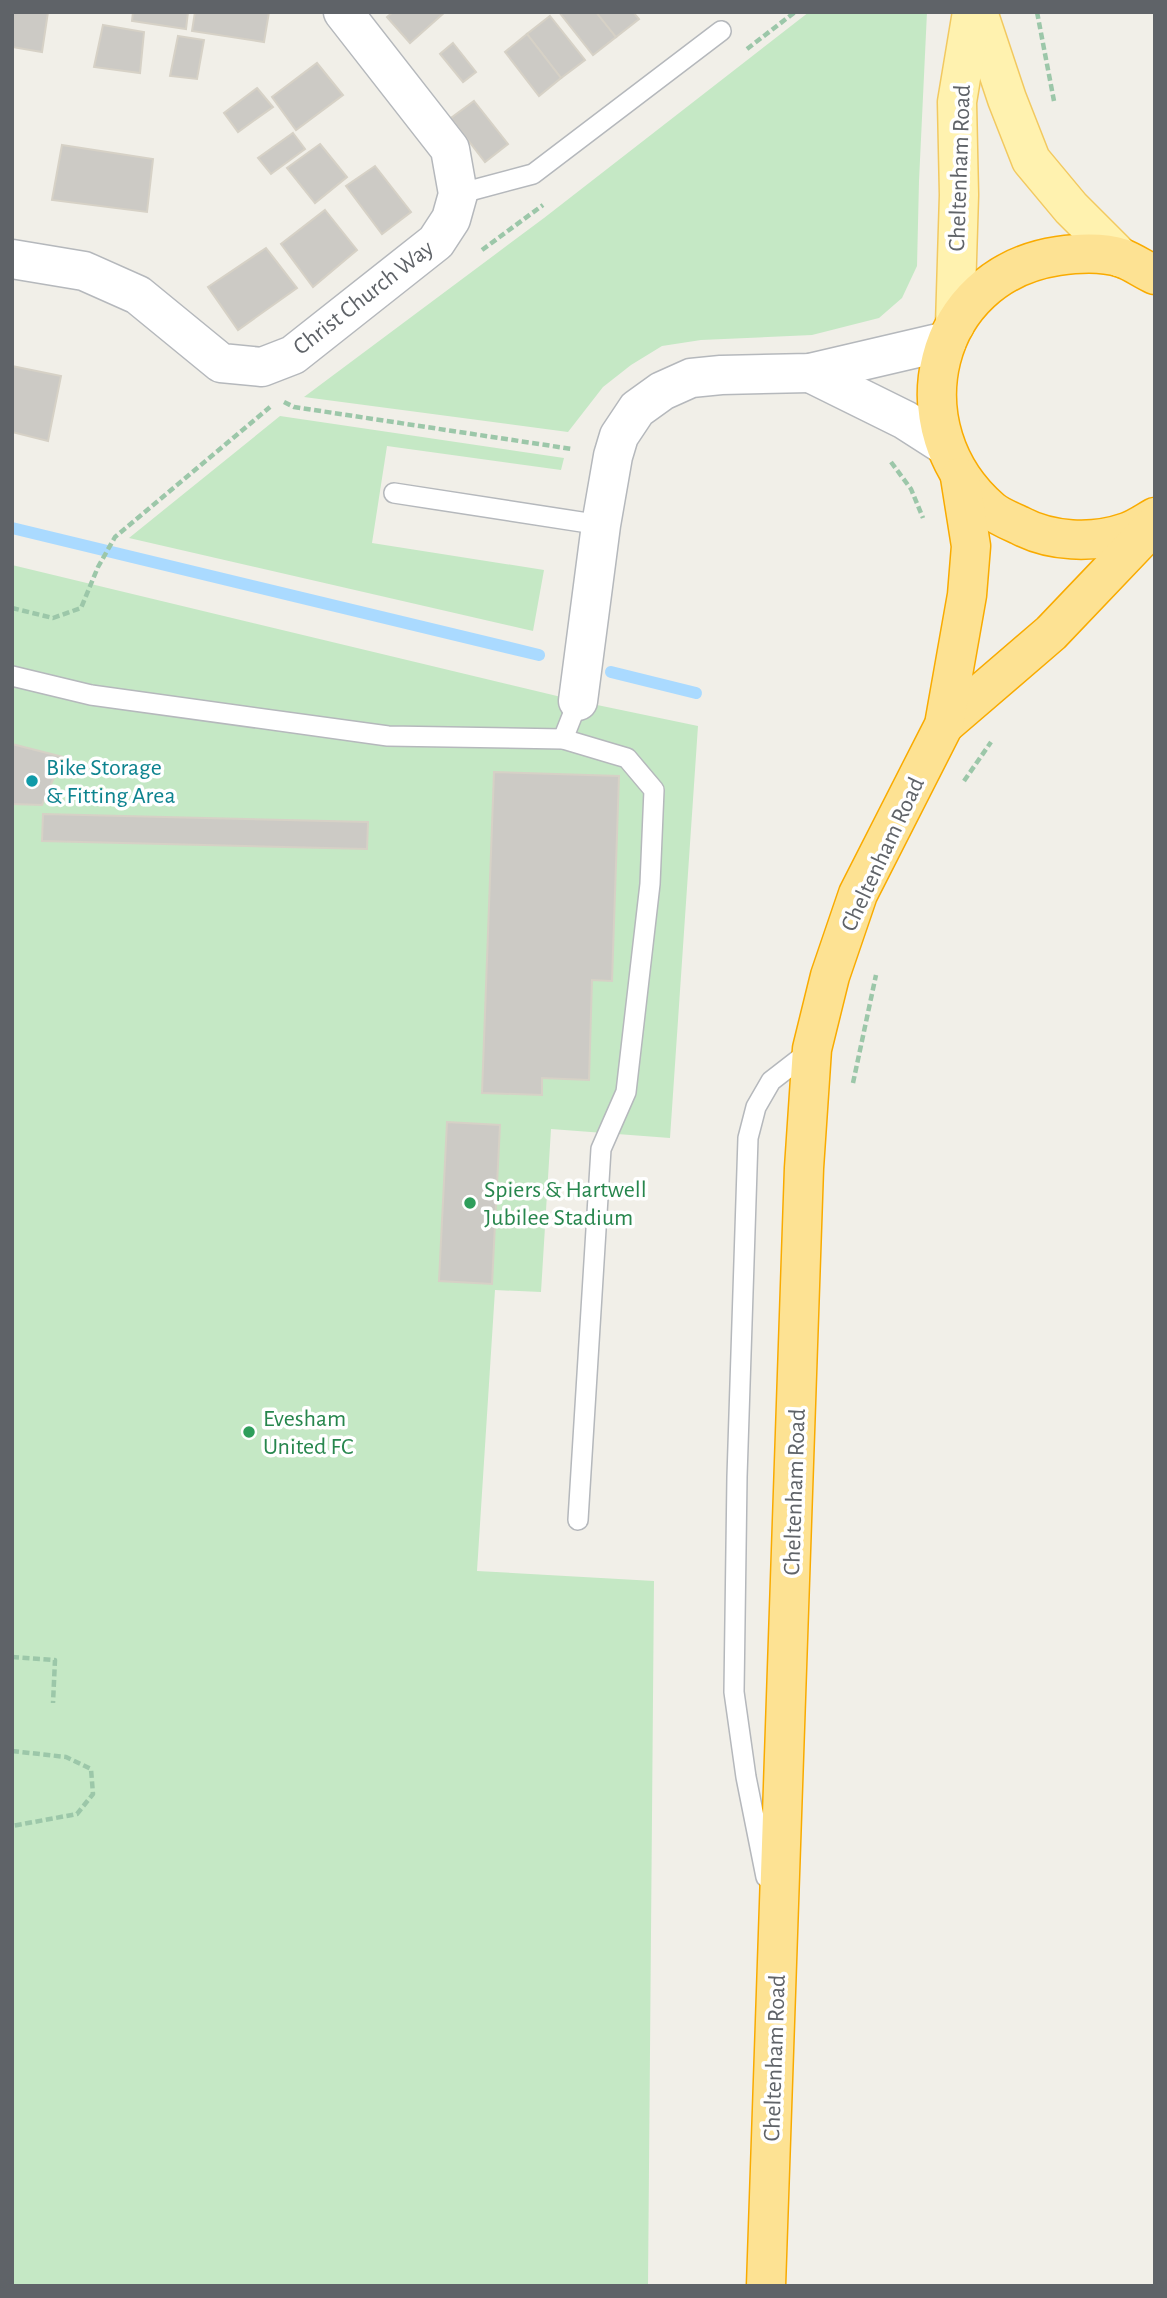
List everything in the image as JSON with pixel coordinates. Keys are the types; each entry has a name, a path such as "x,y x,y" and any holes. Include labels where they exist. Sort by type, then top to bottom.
{"highway":[{"path":"951,333 977,296 1006,273 1039,259 1076,253 1121,258 1155,275"},
{"name":"Cheltenham Road","path":"766,2286 804,1168 812,1049 830,976 858,894 944,725 967,595 971,546 952,461 938,424 936,381 951,333"},
{"path":"952,461 992,511 1034,533 1081,540 1127,532 1155,517"},
{"name":"Cheltenham Road","path":"944,725 1051,633 1155,524"}],"main road":[{"name":"Cheltenham Road","path":"951,333 959,195 957,102 972,12"},
{"name":"Cheltenham Road","path":"978,12 1031,160 1070,208 1121,258"}],"street":[{"path":"343,12 450,149 458,194"},
{"name":"Christ Church Way","path":"12,259 84,271 138,295 221,363 262,367 293,355 436,242 451,219 458,194"},
{"path":"578,701 601,525 613,456 619,436 637,410 662,391 691,379 721,375 810,373 951,333"},
{"path":"810,373 905,421 952,461"}],"lane":[{"path":"458,194 533,174 721,31"},
{"path":"394,494 601,525"},
{"path":"12,676 91,695 388,736 563,739 627,758 653,790 650,884 626,1092 601,1149 578,1520"},
{"path":"563,739 578,701"},
{"path":"779,1938 746,1777 734,1692 737,1477 748,1138 756,1107 771,1081 812,1049"}],"path":[{"path":"262,367 279,400 294,407 613,456"},
{"path":"12,608 53,618 81,608 98,567 115,537"},
{"path":"852,1093 877,970"},
{"path":"12,1657 55,1660 53,1703"},
{"path":"12,1751 66,1757 91,1769 93,1794 78,1814 12,1826"}],"green space":[{"path":"809,12 927,12 917,266 902,298 879,318 812,335 701,340 662,346 603,387 568,432 304,397 544,218"},
{"path":"280,416 564,458 561,470 387,446 372,543 544,570 533,631 129,538"},
{"name":"Evesham United FC","path":"12,565 578,701 698,726 670,1138 551,1129 541,1292 495,1290 477,1571 654,1581 648,2286 12,2286"}],"building":[{"path":"12,12 48,12 42,52 12,47"},
{"path":"133,12 188,12 186,29 132,21"},
{"path":"195,12 269,12 264,42 192,31"},
{"path":"393,12 445,12 410,43 387,17"},
{"path":"559,12 596,12 616,37 593,55"},
{"path":"596,12 633,12 639,19 616,37"},
{"path":"550,16 585,60 561,78 527,34"},
{"path":"103,25 144,32 140,73 94,67"},
{"path":"527,34 561,78 539,96 505,52"},
{"path":"178,36 204,40 197,79 170,76"},
{"path":"453,43 476,72 463,82 440,54"},
{"path":"317,63 343,95 296,130 272,97"},
{"path":"257,88 273,107 238,132 224,113"},
{"path":"474,101 508,144 485,162 451,118"},
{"path":"293,133 305,149 271,174 258,158"},
{"path":"320,144 347,177 315,203 287,168"},
{"path":"62,145 153,159 147,212 52,200"},
{"path":"375,166 411,212 382,234 346,186"},
{"path":"325,210 357,250 313,287 281,244"},
{"path":"266,248 297,288 238,330 208,287"},
{"path":"12,366 61,376 48,441 12,432"},
{"name":"Bike Storage & Fitting Area","path":"12,744 63,757 42,805 12,804"},
{"path":"494,772 619,776 612,981 592,980 589,1080 542,1078 542,1095 482,1093"},
{"path":"43,814 368,822 367,849 42,841"},
{"name":"Spiers & Hartwell Jubilee Stadium","path":"447,1122 500,1125 492,1284 439,1281"}],"waterway":[{"path":"12,528 539,655"},
{"path":"611,672 696,693"}],"place":[{"name":"Bike Storage & Fitting Area","path":"32,781"},
{"name":"Spiers & Hartwell Jubilee Stadium","path":"470,1203"},
{"name":"Evesham United FC","path":"249,1432"}]}
